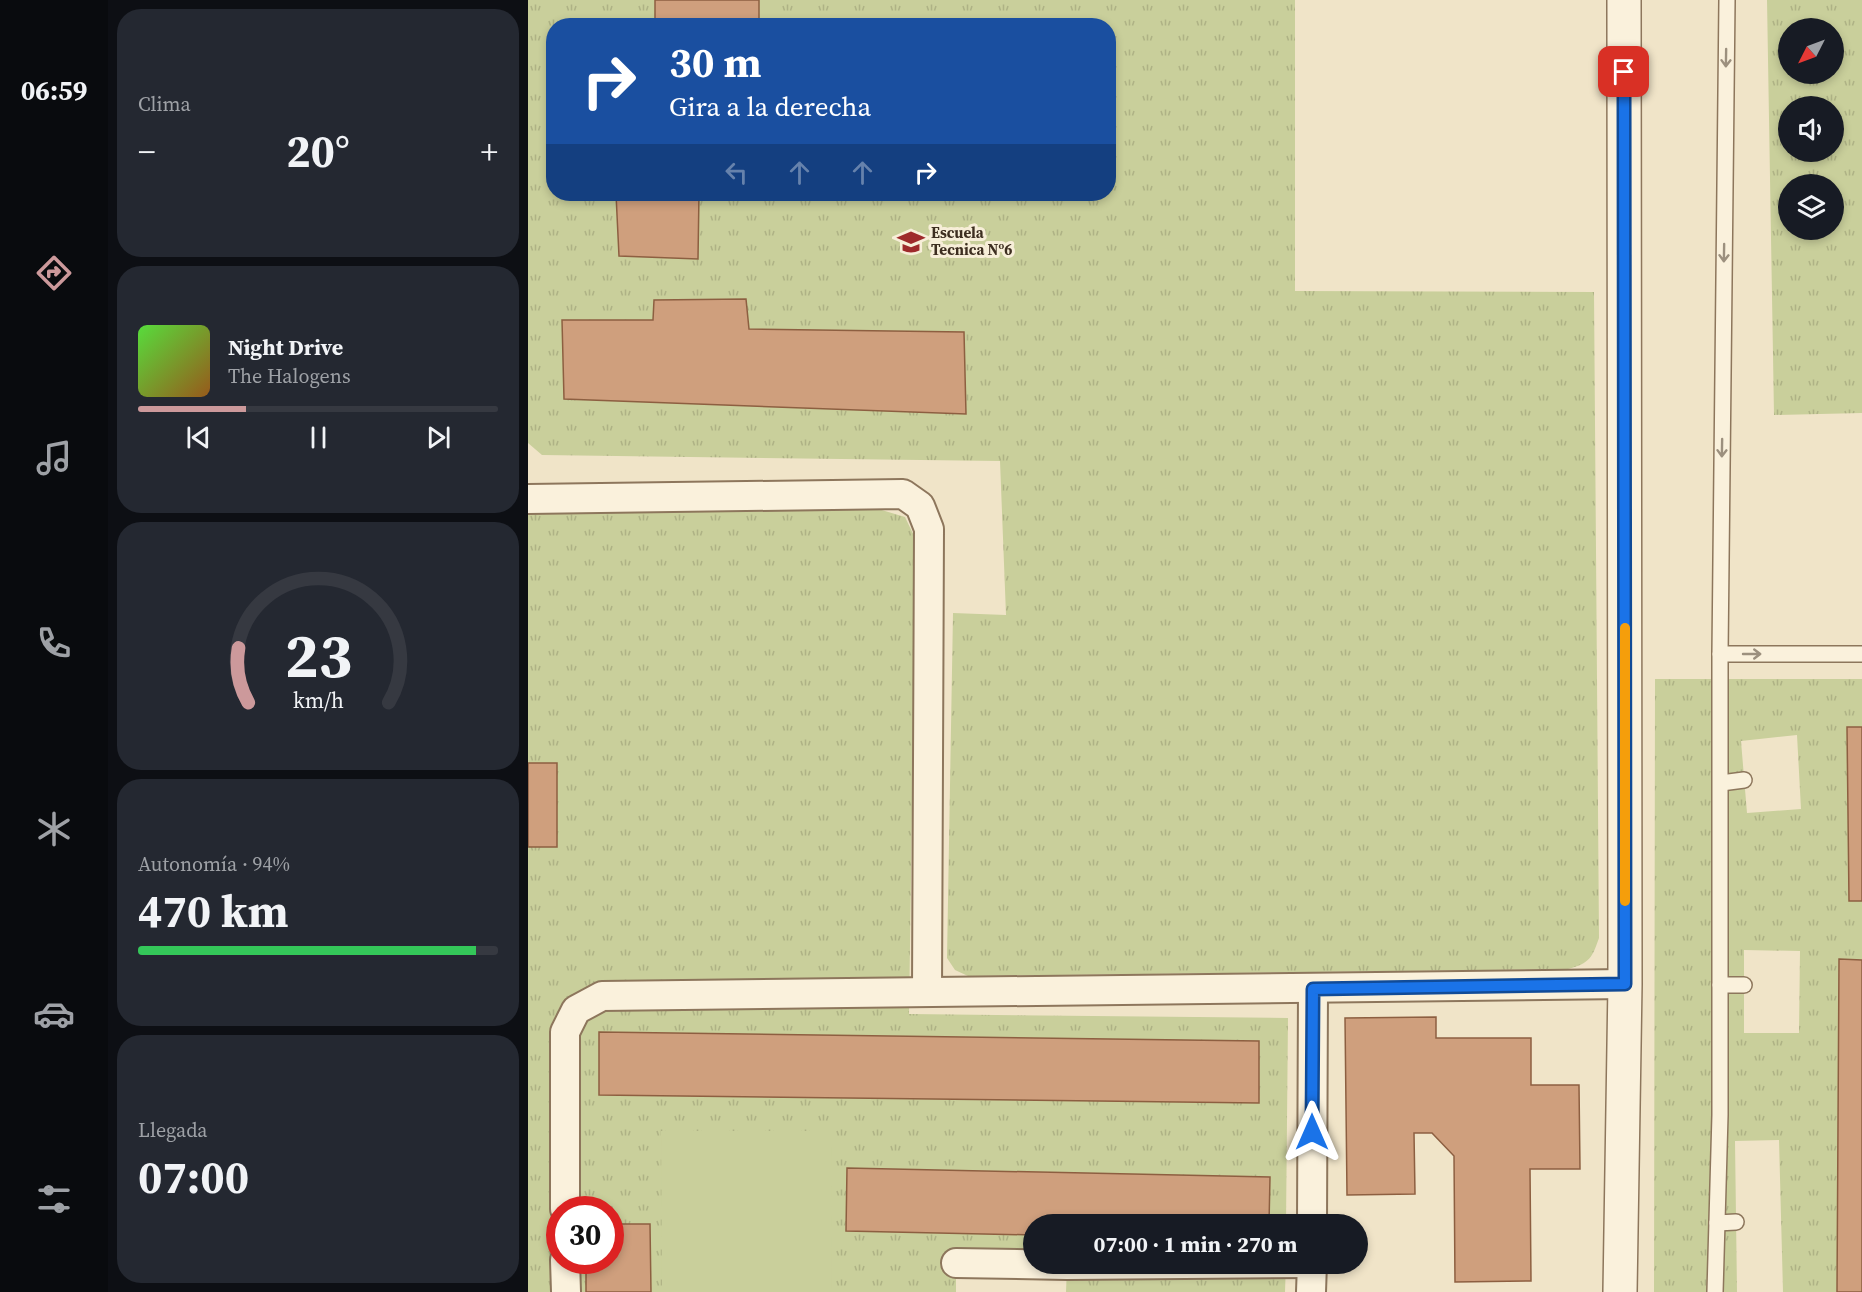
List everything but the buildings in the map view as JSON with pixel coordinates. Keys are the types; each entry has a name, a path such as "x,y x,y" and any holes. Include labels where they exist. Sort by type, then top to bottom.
{"street":[{"path":"1620,1292 1625,984 1624,0"},
{"path":"528,499 903,494 920,506 929,529 927,992"},
{"path":"565,1196 565,1032 576,1010 602,996 1625,984"},
{"path":"1312,1214 1313,989"},
{"path":"956,1263 1023,1264"},
{"path":"566,1274 566,1292"},
{"path":"1311,1292 1312,1274"}],"lane":[{"path":"1715,1292 1720,1115 1720,654 1726,0"},
{"path":"1720,654 1862,654"},
{"path":"1721,783 1744,780"},
{"path":"1720,985 1744,985"},
{"path":"1717,1223 1736,1222"}],"green space":[{"path":"528,0 655,0 655,18 546,18 546,201 616,201 620,256 698,259 699,201 1116,201 1116,18 759,18 759,0 1295,0 1295,291 1594,292 1599,938 1594,950 1586,962 1568,969 968,976 955,970 947,958 953,613 1006,615 1000,461 542,455 528,443","holes":["746,299 749,329 964,332 966,414 565,399 562,320 653,320 654,300"]},
{"path":"1767,0 1862,0 1862,413 1774,415"},
{"path":"875,508 905,517 916,540 909,1014 1288,1018 1286,1214 1269,1214 1270,1177 847,1168 846,1231 1023,1235 1023,1265 956,1264 956,1292 651,1292 650,1225 624,1224 624,1196 546,1196 546,1274 586,1274 586,1292 528,1292 528,847 557,846 557,763 528,763 528,511","holes":["599,1032 1259,1041 1259,1103 599,1095"]},
{"path":"1655,679 1862,679 1862,727 1847,728 1849,901 1862,901 1862,960 1839,960 1837,1292 1783,1292 1779,1140 1735,1141 1737,1292 1654,1292","holes":["1797,735 1801,809 1747,813 1741,741","1744,950 1800,951 1799,1033 1744,1033"]},
{"path":"661,1131 831,1131 832,1292 662,1292"},
{"path":"1067,1274 1286,1274 1285,1292 1066,1292"}],"slow traffic":[{"path":"1625,628 1625,901"}],"place":[{"name":"Escuela Tecnica Nº6","path":"911,242"}],"route":[{"path":"1312,1132 1313,989 1625,984 1624,72"}]}
